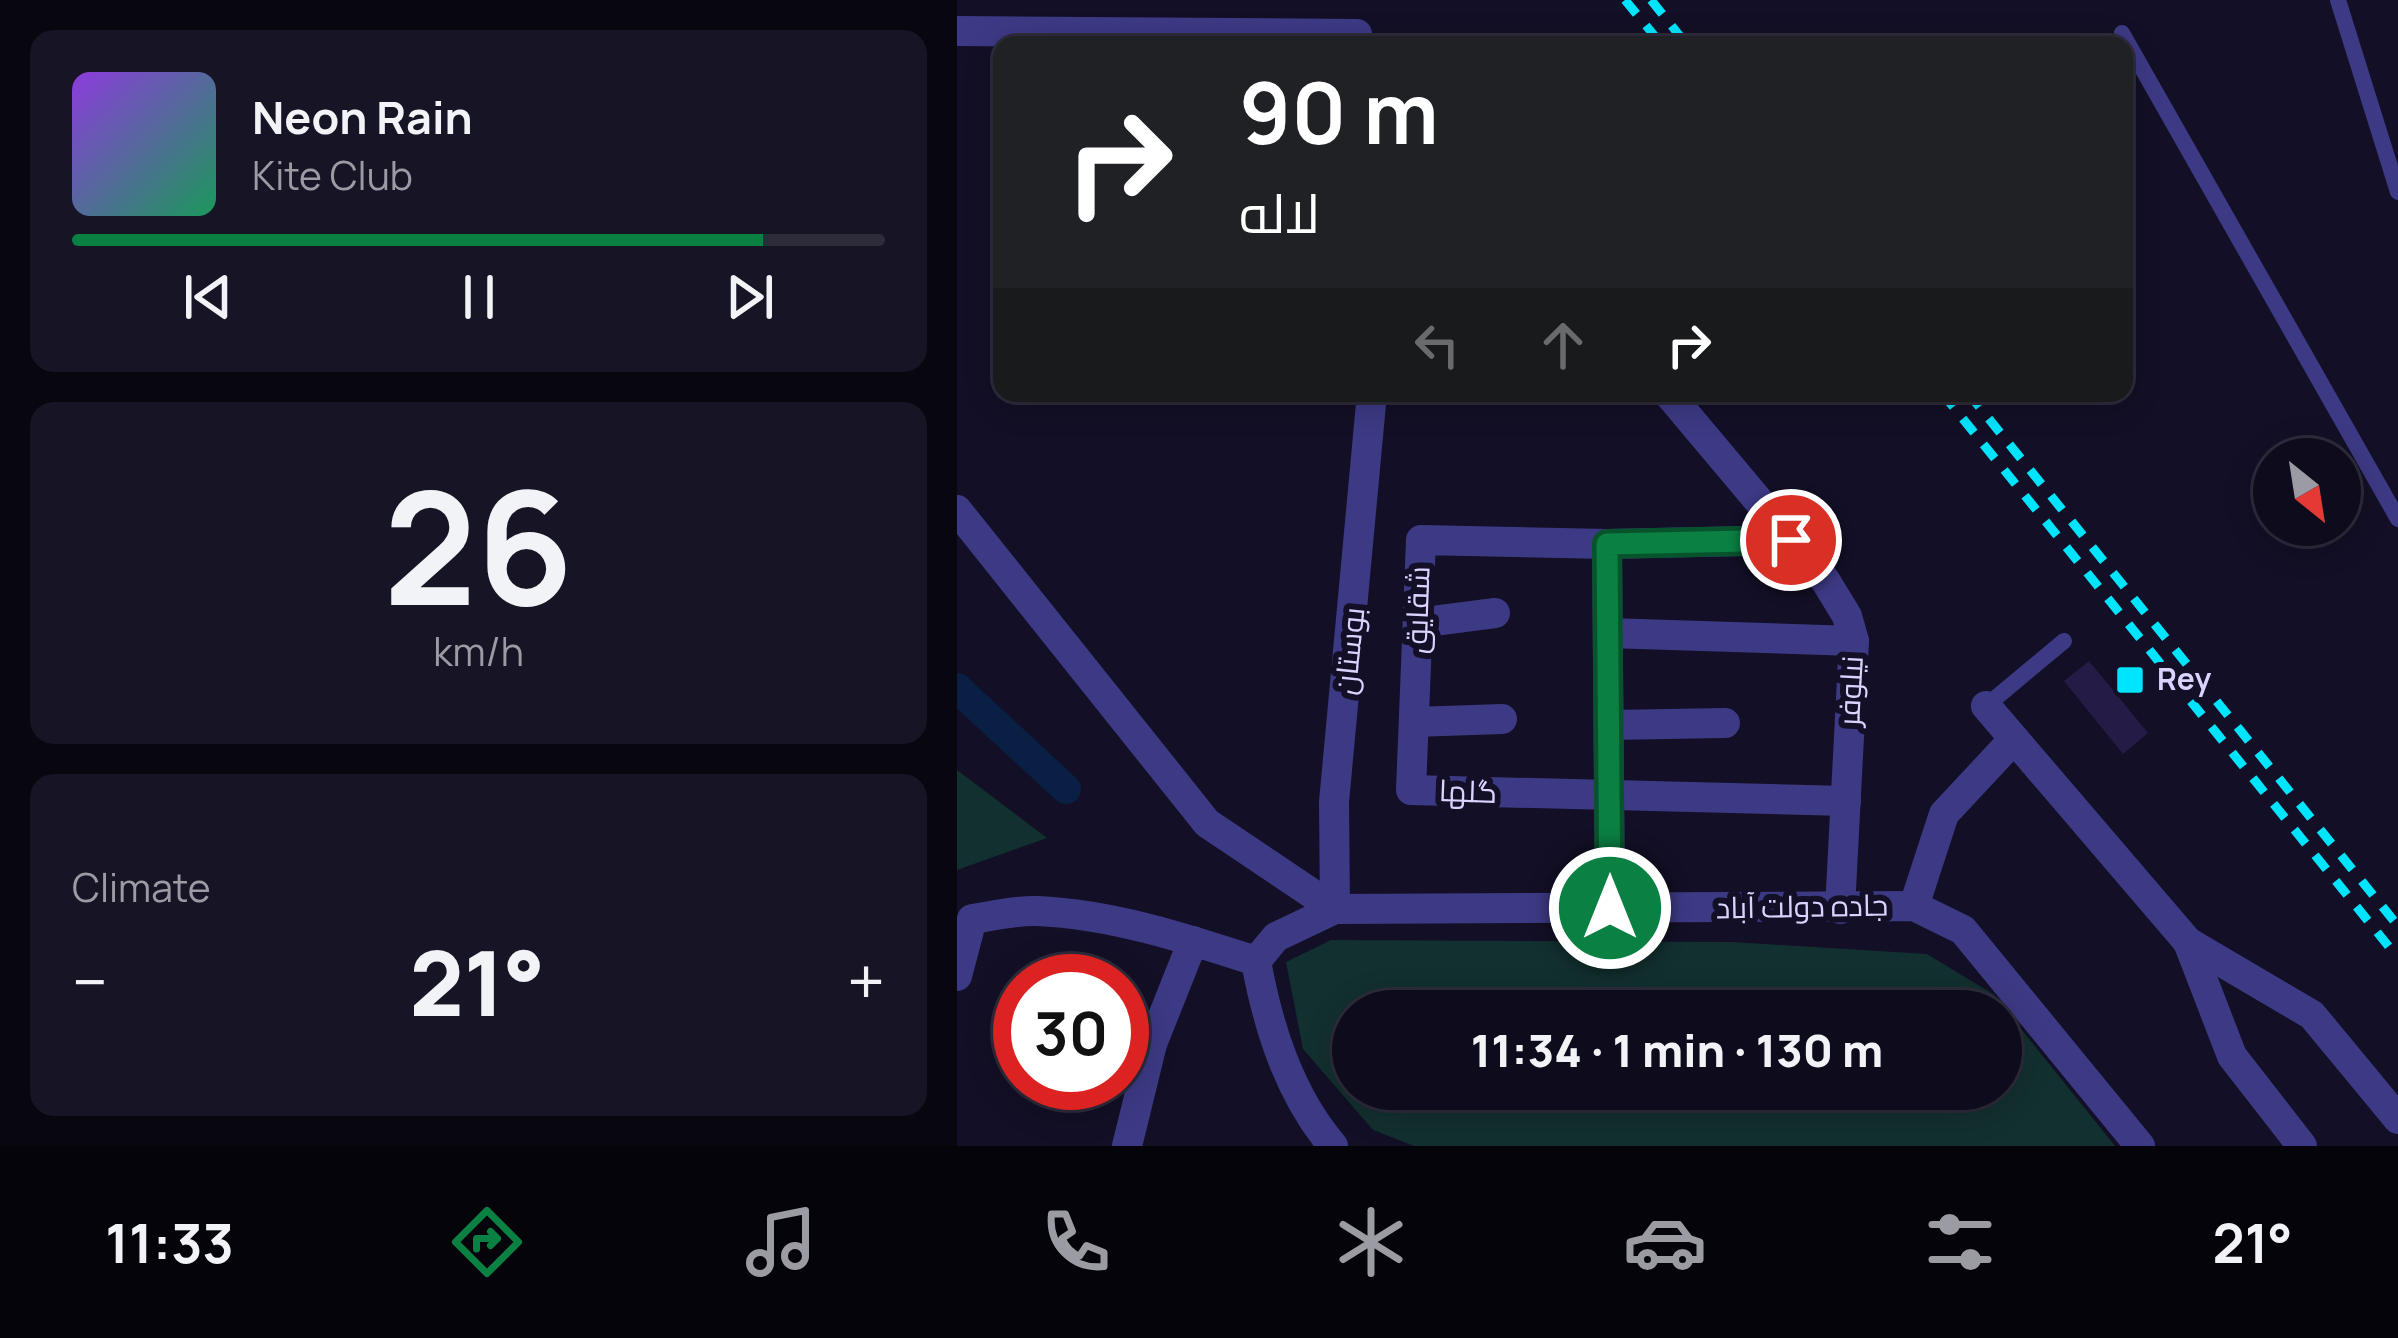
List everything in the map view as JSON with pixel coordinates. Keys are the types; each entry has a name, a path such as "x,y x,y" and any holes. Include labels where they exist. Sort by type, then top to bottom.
{"street":[{"path":"957,31 1357,34"},
{"name":"بوستان","path":"1335,909 1334,802 1372,402"},
{"name":"نیلوفر","path":"1676,402 1825,580 1847,616 1854,641 1840,909"},
{"path":"957,510 1207,824 1335,909"},
{"name":"شقایق","path":"1414,722 1421,540 1607,544"},
{"path":"1610,908 1607,544 1791,540"},
{"path":"1418,623 1495,613"},
{"path":"1608,633 1854,641"},
{"path":"1986,706 2188,942 2312,1015 2398,1119"},
{"path":"1414,722 1502,719"},
{"name":"گلها","path":"1414,722 1411,790 1609,796"},
{"path":"1609,725 1725,723"},
{"path":"1914,906 1944,814 2014,739"},
{"path":"1609,796 1846,801"},
{"name":"جاده دولت آباد","path":"1335,909 1914,906 1963,930 2141,1146"},
{"path":"1255,961 1276,937 1335,909"},
{"path":"957,976 972,919 1032,911 1086,916 1255,961"},
{"path":"1149,1018 1193,941"},
{"path":"2188,942 2232,1056 2303,1146"},
{"path":"1255,961 1291,1081 1315,1126 1333,1146"},
{"path":"1127,1146 1130,1110"}],"lane":[{"path":"2338,0 2398,192"},
{"path":"2133,52 2398,519"},
{"path":"1986,706 2064,641"}],"green space":[{"path":"957,770 1047,838 957,870"},
{"path":"1331,940 1732,942 1927,954 1986,990 1332,990 1332,1083 1303,1049 1286,962"},
{"path":"2022,1030 2115,1146 1414,1146 1373,1130 1356,1110 2022,1110"}],"building":[{"path":"2089,661 2148,733 2123,754 2064,681"}],"waterway":[{"path":"957,688 1066,789"}],"railway":[{"path":"1625,0 1655,36"},
{"path":"1651,0 1680,36"},
{"path":"1949,402 2398,958"},
{"path":"1975,402 2398,926"}],"place":[{"name":"Rey","path":"2130,680"}],"route":[{"path":"1610,908 1607,544 1791,540"}]}
